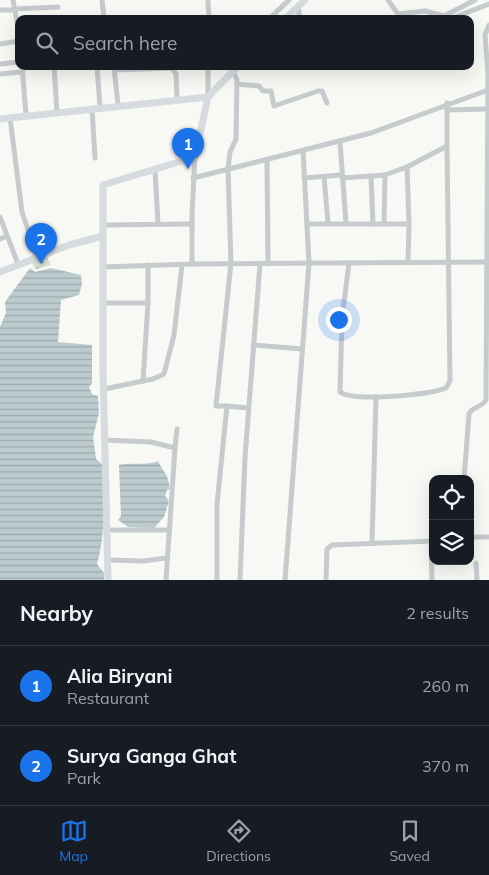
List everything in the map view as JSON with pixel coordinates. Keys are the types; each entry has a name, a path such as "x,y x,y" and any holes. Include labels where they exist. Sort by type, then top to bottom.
{"street":[{"path":"13,0 16,15"},
{"path":"102,0 104,15"},
{"path":"208,0 208,15"},
{"path":"273,15 289,0"},
{"path":"289,15 305,0"},
{"path":"388,0 398,14 424,12 439,15"},
{"path":"446,15 475,0"},
{"path":"460,15 489,4"},
{"path":"0,10 58,7"},
{"path":"298,7 299,15"},
{"path":"464,475 469,414 473,409 484,404 486,400 488,90 485,35 489,25"},
{"path":"0,44 15,42"},
{"path":"0,64 15,62"},
{"path":"0,74 18,70"},
{"path":"22,70 26,115"},
{"path":"54,70 57,112"},
{"path":"95,158 97,70"},
{"path":"114,70 118,105"},
{"path":"173,70 176,74 178,100"},
{"path":"192,264 193,178 208,97 208,70"},
{"path":"0,119 96,107 208,97 235,70"},
{"path":"236,70 236,139 230,152 228,169 231,263 216,406 248,408"},
{"path":"237,84 259,86 263,91 271,91 274,106 318,91 322,91 327,103"},
{"path":"193,178 340,142 387,128 447,103 488,90"},
{"path":"348,263 342,318 343,335 338,388 343,394 376,398 441,390 448,386 450,262 447,103"},
{"path":"447,110 487,109"},
{"path":"10,118 22,212 37,257"},
{"path":"340,142 346,223"},
{"path":"304,178 384,175 407,167 447,146"},
{"path":"285,580 309,263 303,151"},
{"path":"108,580 104,389 103,185 196,157"},
{"path":"267,159 268,264"},
{"path":"407,167 408,262"},
{"path":"156,170 158,224"},
{"path":"384,175 384,224"},
{"path":"372,176 373,224"},
{"path":"324,177 328,223"},
{"path":"0,217 18,264"},
{"path":"103,225 192,224"},
{"path":"306,224 409,224"},
{"path":"0,239 7,236"},
{"path":"0,272 37,257 103,236"},
{"path":"103,267 231,263 488,262"},
{"path":"104,389 143,381 164,374 169,360 182,264"},
{"path":"240,580 248,408 260,264"},
{"path":"143,381 148,303 148,265"},
{"path":"104,303 148,303"},
{"path":"253,345 302,349"},
{"path":"372,543 376,398"},
{"path":"217,580 218,504 227,406"},
{"path":"166,580 168,530 177,429"},
{"path":"105,440 151,442 175,448"},
{"path":"106,530 168,530"},
{"path":"474,537 489,537 489,545"},
{"path":"326,580 328,547 372,543 429,542"},
{"path":"107,560 143,561 166,558"},
{"path":"476,563 477,580"},
{"path":"432,565 432,580"}],"shaded area":[{"path":"47,257 51,265 35,270 32,262"},
{"path":"30,268 35,272 51,268 81,275 82,284 79,295 61,300 58,342 92,345 92,383 89,387 92,394 98,396 99,413 93,437 96,459 102,464 104,502 102,540 97,564 104,573 104,580 0,580 0,327 6,313 5,302"},
{"path":"158,461 167,476 170,489 167,490 165,496 169,501 164,517 154,528 128,527 118,520 121,516 119,465"}],"place":[{"name":"Alia Biryani","path":"188,169"},
{"name":"Surya Ganga Ghat","path":"41,264"}]}
